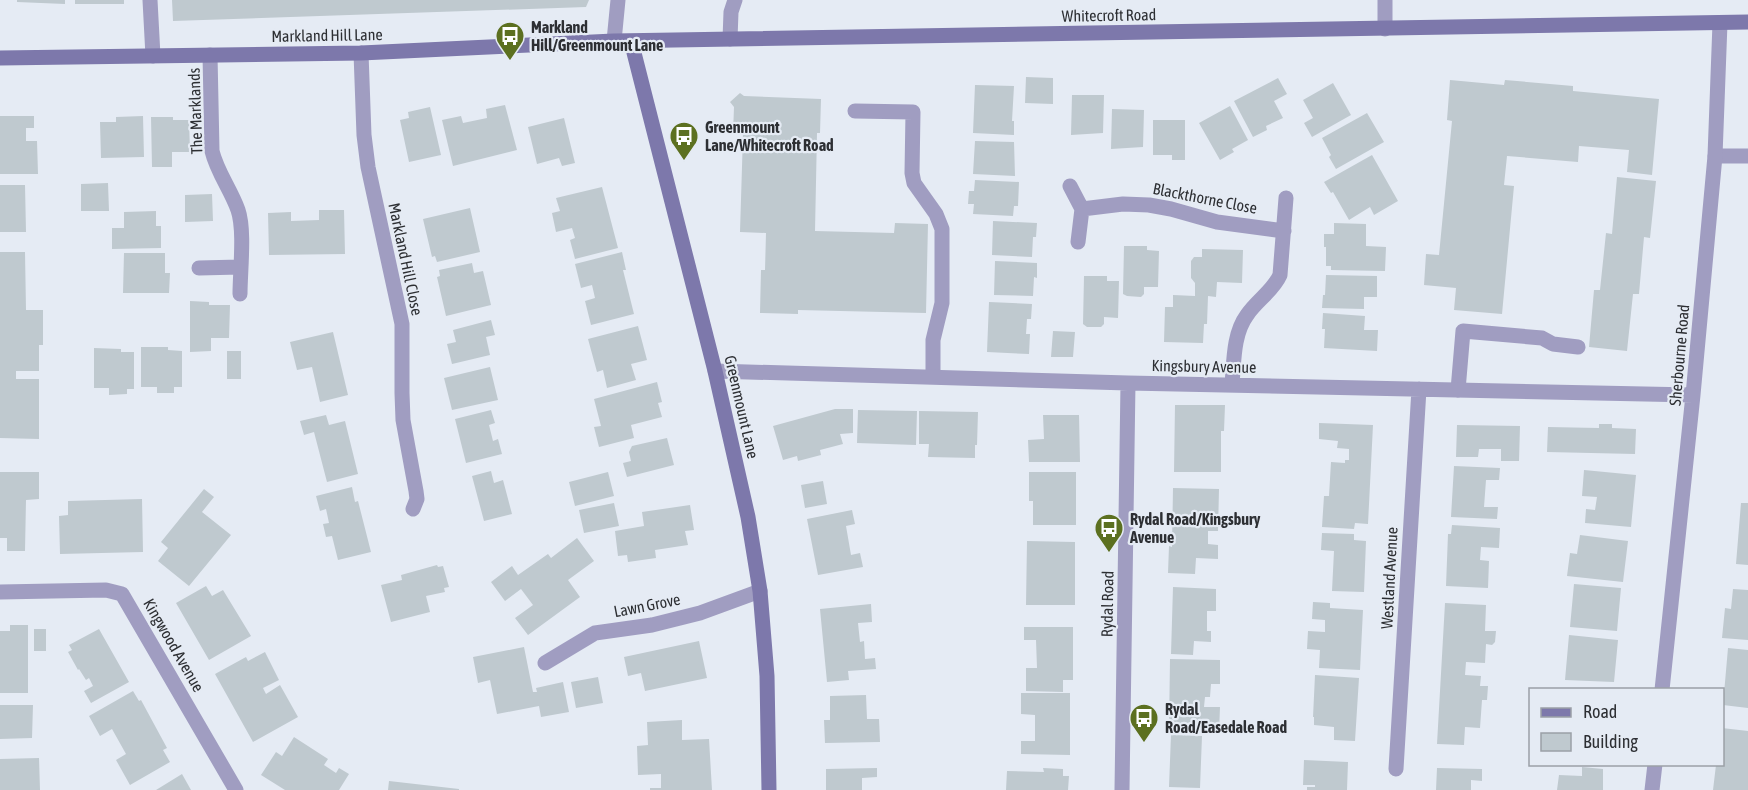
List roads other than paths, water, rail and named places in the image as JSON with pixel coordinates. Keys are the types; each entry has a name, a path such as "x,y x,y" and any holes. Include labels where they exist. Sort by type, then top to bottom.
{"street":[{"path":"150,0 153,56"},
{"path":"614,41 618,0"},
{"path":"730,39 731,12 735,0"},
{"path":"1385,0 1385,29"},
{"name":"Whitecroft Road","path":"614,41 1748,22"},
{"name":"Sherbourne Road","path":"1662,688 1715,156 1720,23"},
{"name":"Markland Hill Lane","path":"0,58 361,53 614,41"},
{"name":"Greenmount Lane","path":"631,41 715,371 748,517 760,591 768,676 769,790"},
{"name":"Markland Hill Close","path":"361,53 364,135 368,167 402,324 403,420 416,490 417,499 413,509"},
{"name":"The Marklands","path":"210,55 212,151 215,163 238,212 240,294"},
{"path":"855,111 913,112 912,173 914,183 936,214 942,229 942,303 933,340 933,376"},
{"path":"1715,156 1748,156"},
{"path":"1070,186 1082,209 1078,242"},
{"path":"1232,384 1242,325 1247,314 1276,284 1282,265 1286,198"},
{"name":"Blackthorne Close","path":"1082,209 1123,204 1149,205 1171,208 1217,222 1284,231"},
{"path":"199,267 240,267"},
{"path":"1458,390 1463,331 1542,338 1552,344 1578,347"},
{"name":"Kingsbury Avenue","path":"715,371 1128,383 1693,395"},
{"name":"Rydal Road","path":"1122,790 1128,383"},
{"name":"Westland Avenue","path":"1396,769 1419,389"},
{"name":"Kingwood Avenue","path":"0,592 106,590 122,594 236,790"},
{"name":"Lawn Grove","path":"545,663 595,633 652,625 700,613 760,591"},
{"path":"1652,790 1655,766"}],"place":[{"name":"Markland Hill/Greenmount Lane","path":"510,62"},
{"name":"Greenmount Lane/Whitecroft Road","path":"684,162"},
{"name":"Rydal Road/Kingsbury Avenue","path":"1109,554"},
{"name":"Rydal Road/Easedale Road","path":"1144,744"}]}
